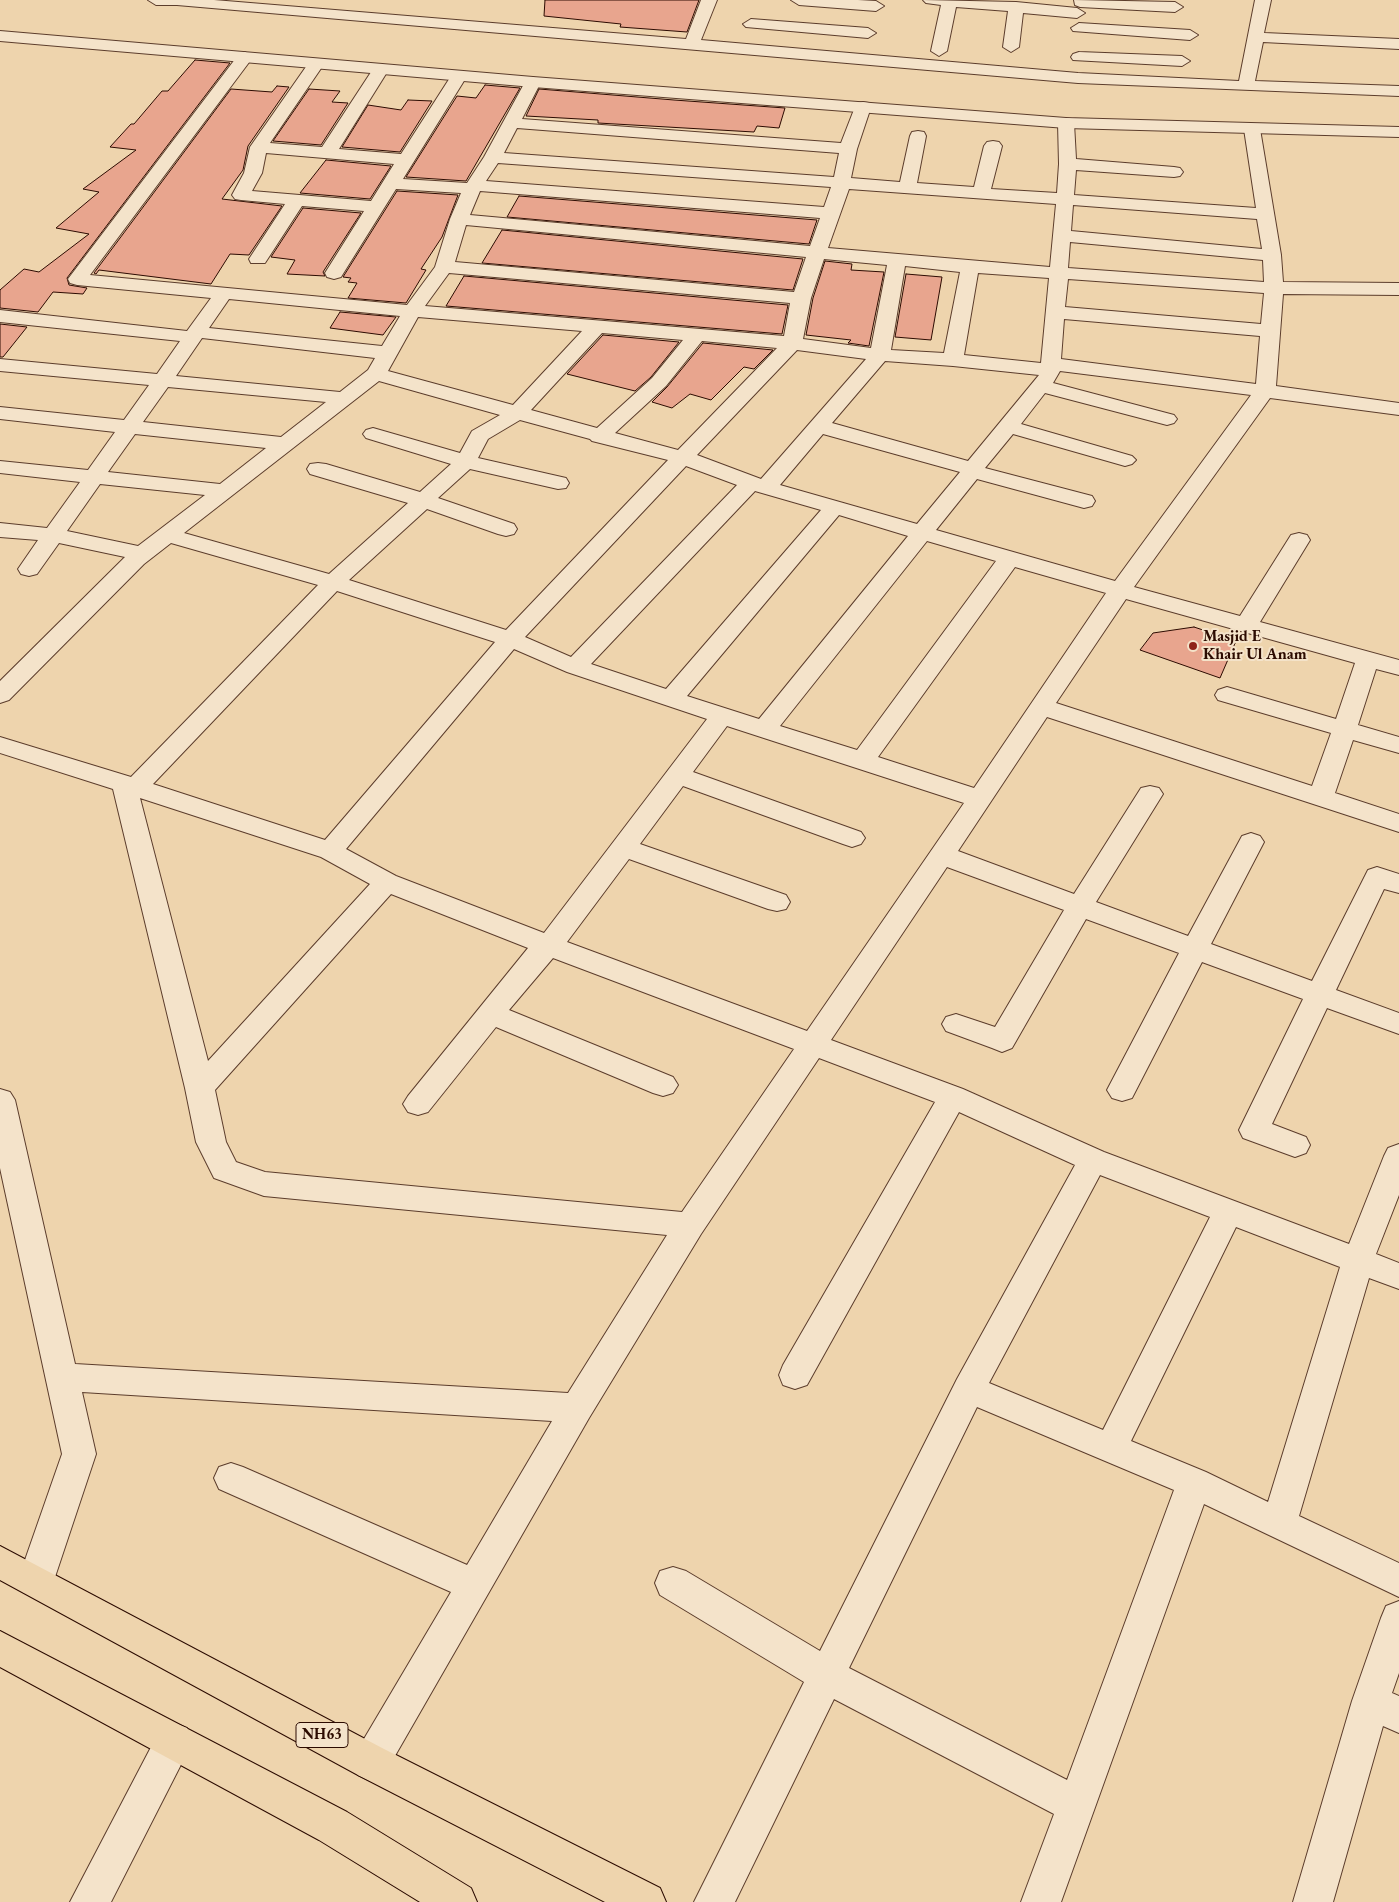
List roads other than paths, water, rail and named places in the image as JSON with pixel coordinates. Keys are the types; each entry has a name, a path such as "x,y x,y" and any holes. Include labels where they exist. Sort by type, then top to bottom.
{"highway":[{"name":"NH63","path":"0,1562 371,1762 646,1902"},
{"path":"0,1648 333,1826 457,1902"}],"street":[{"path":"156,0 296,5 411,13 692,44 1078,78 1246,86 1399,90"},
{"path":"692,44 709,0"},
{"path":"799,0 877,3 860,58"},
{"path":"931,0 1079,11 1176,7"},
{"path":"1246,86 1262,0"},
{"path":"939,51 949,2"},
{"path":"1011,47 1016,7"},
{"path":"1079,11 1190,35"},
{"path":"1078,78 1079,11"},
{"path":"751,24 868,33"},
{"path":"0,36 459,76 1066,123 1399,132"},
{"path":"1256,37 1399,44"},
{"path":"245,57 77,279 412,311 792,343 880,355 953,360 1048,373 1264,391 1399,409"},
{"path":"1079,57 1182,61"},
{"path":"316,64 259,147 253,173 241,196 296,202 377,207"},
{"path":"328,152 381,69"},
{"path":"334,273 459,76"},
{"path":"0,696 143,554 376,374 412,311 444,268 459,218 474,187 493,157 533,82"},
{"path":"330,851 510,639 792,343 801,298 842,182 848,149 863,108"},
{"path":"511,123 848,149"},
{"path":"764,729 1048,373 1068,164 1066,123"},
{"path":"371,1762 577,1408 690,1226 1120,590 1264,391 1274,288 1272,255 1252,129"},
{"path":"907,188 918,136"},
{"path":"981,194 993,146"},
{"path":"259,147 407,160"},
{"path":"493,157 842,182 1065,201 1264,214"},
{"path":"1068,164 1174,172"},
{"path":"391,183 474,187 830,214"},
{"path":"258,259 296,202"},
{"path":"459,218 1058,274 1274,288 1399,289"},
{"path":"1062,236 1272,255"},
{"path":"575,667 818,426 880,355 897,260"},
{"path":"953,360 970,267"},
{"path":"444,268 801,298"},
{"path":"29,569 224,293"},
{"path":"1055,312 1270,331"},
{"path":"0,316 388,353"},
{"path":"130,785 333,582 466,462 479,435 516,413 598,326"},
{"path":"599,437 659,382 697,336"},
{"path":"0,365 344,398"},
{"path":"1048,373 1167,418"},
{"path":"376,374 599,437 684,458 758,485 834,508 1399,668"},
{"path":"0,413 285,444"},
{"path":"818,426 1084,501"},
{"path":"1007,426 1125,460"},
{"path":"373,434 466,462 558,483"},
{"path":"0,467 225,491"},
{"path":"318,468 422,500 506,529"},
{"path":"670,700 834,508"},
{"path":"0,530 53,535 143,554"},
{"path":"168,535 333,582 510,639 575,667 670,700 980,799"},
{"path":"1246,625 1299,540"},
{"path":"862,761 1010,558"},
{"path":"1321,798 1368,660"},
{"path":"1228,695 1399,746"},
{"path":"1042,707 1399,823"},
{"path":"418,1104 538,956 549,946 722,716"},
{"path":"0,745 130,785 330,851 387,882 549,946 953,1097 1093,1160 1399,1276"},
{"path":"677,776 852,838"},
{"path":"130,785 211,1142 225,1170 264,1184 690,1226"},
{"path":"956,1024 1002,1041 1080,906 1150,794"},
{"path":"1122,1090 1251,842"},
{"path":"623,847 777,902"},
{"path":"941,856 1399,1024"},
{"path":"1295,1145 1254,1130 1377,876 1399,884"},
{"path":"200,1088 387,882"},
{"path":"490,1014 663,1085"},
{"path":"795,1375 953,1097"},
{"path":"0,1100 79,1454 36,1580"},
{"path":"1279,1523 1358,1261 1399,1156"},
{"path":"714,1902 969,1389 1093,1160"},
{"path":"1110,1448 1228,1211"},
{"path":"62,1376 577,1408"},
{"path":"969,1389 1194,1483 1399,1582"},
{"path":"231,1478 474,1584"},
{"path":"1041,1902 1194,1483"},
{"path":"673,1583 827,1676 1076,1806"},
{"path":"1313,1902 1385,1708 1399,1618"},
{"path":"90,1902 174,1741"}],"place":[{"name":"Masjid E Khair Ul Anam","path":"1193,646"}]}
